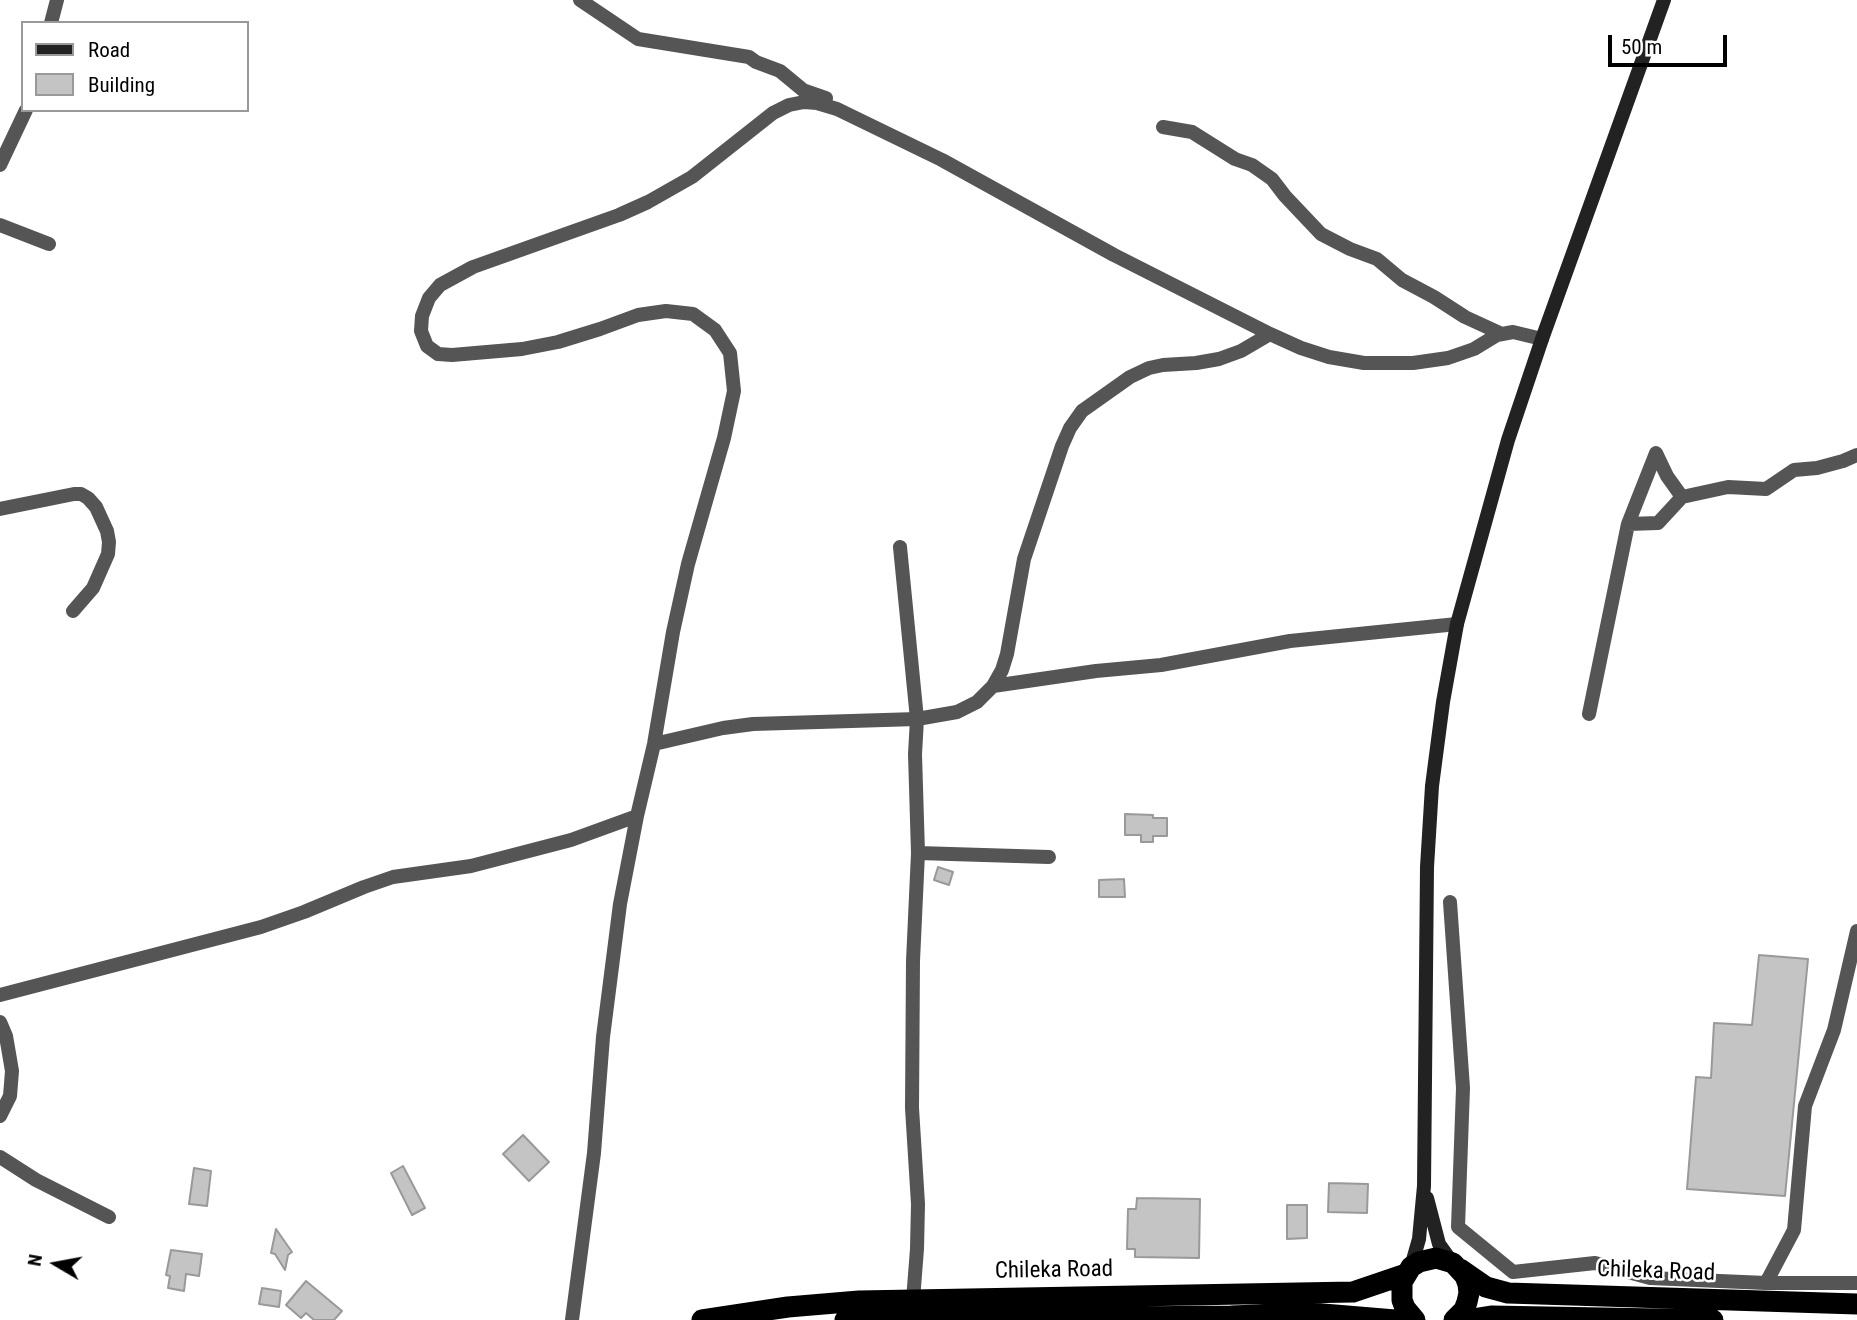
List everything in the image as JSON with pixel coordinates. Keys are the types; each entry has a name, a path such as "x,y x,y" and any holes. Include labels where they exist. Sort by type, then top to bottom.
{"highway":[{"name":"Chileka Road","path":"913,1310 1353,1292 1409,1271 1427,1259 1436,1258 1456,1266 1486,1287 1508,1293 1857,1304"},
{"path":"1454,1320 1464,1310 1469,1293 1465,1276 1456,1266"},
{"path":"1409,1271 1402,1282 1402,1300 1415,1320"},
{"name":"Chileka Road","path":"702,1320 788,1307 859,1301 913,1310 1231,1316 1311,1313 1395,1320"},
{"path":"845,1320 913,1310"},
{"path":"1466,1320 1491,1316 1713,1320"}],"main road":[{"path":"1409,1271 1419,1239 1424,1186 1427,867 1434,774 1457,624 1508,440 1664,0"},
{"path":"1424,1186 1439,1244 1456,1266"}],"street":[{"path":"52,21 57,0"},
{"path":"580,0 638,39 749,57 780,71 803,90 826,98 837,109"},
{"path":"572,1320 594,1153 610,973 620,904 654,744 685,577 724,438 734,391 730,353 715,330 692,314 666,311 639,315 558,342 522,349 438,354 427,346 421,331 422,316 429,298 440,285 472,267 619,215 648,202 692,177 773,113 789,105 804,102 837,109 942,160 1114,255 1270,334 1329,357 1364,363 1401,363 1448,358 1474,349 1497,335 1513,331 1542,339"},
{"path":"0,165 25,112"},
{"path":"1163,127 1192,132 1234,159 1251,165 1272,179 1321,234 1377,259 1402,280 1465,317 1502,334"},
{"path":"0,225 49,244"},
{"path":"654,744 723,727 753,724 917,719 957,712 977,702 993,686 1002,670 1019,578 1032,531 1062,446 1082,411 1130,377 1149,368 1219,359 1241,351 1270,334"},
{"path":"1589,714 1628,524 1656,453 1667,476 1682,496"},
{"path":"1628,524 1658,523 1682,496 1728,487 1766,489 1794,470 1817,468 1857,455"},
{"path":"0,509 74,494 88,498 96,507 107,531 108,554 93,588 73,611"},
{"path":"900,547 917,719 915,754 918,853 913,961 912,1108 918,1204 913,1310"},
{"path":"993,686 1096,671 1172,664 1290,641 1457,624"},
{"path":"0,995 261,927 393,877 471,866 571,840 637,816"},
{"path":"918,853 1049,857"},
{"path":"1450,902 1463,1088 1458,1227 1513,1272 1595,1263 1650,1278 1766,1283 1857,1283"},
{"path":"1766,1283 1794,1230 1805,1105 1835,1030 1857,931"},
{"path":"0,1021 6,1036 12,1071 10,1096 0,1116"},
{"path":"0,1157 36,1180 109,1217"}],"building":[{"path":"1125,814 1167,818 1167,836 1153,836 1153,842 1141,842 1141,835 1125,835"},
{"path":"938,867 953,872 949,885 934,880"},
{"path":"1124,879 1125,897 1099,897 1099,880"},
{"path":"1759,955 1808,959 1785,1196 1687,1189 1696,1077 1711,1078 1714,1023 1752,1025"},
{"path":"523,1135 549,1162 529,1181 503,1154"},
{"path":"403,1166 425,1208 412,1215 391,1173"},
{"path":"194,1168 211,1171 207,1206 189,1204"},
{"path":"1329,1183 1368,1184 1367,1213 1328,1212"},
{"path":"1137,1198 1200,1199 1199,1258 1135,1257 1135,1249 1127,1249 1128,1209 1136,1209"},
{"path":"1287,1205 1307,1205 1307,1238 1287,1239"},
{"path":"276,1229 292,1252 288,1255 285,1270 275,1254 271,1253"},
{"path":"171,1250 202,1254 199,1276 186,1274 184,1291 168,1288 170,1276 166,1275"},
{"path":"306,1281 342,1311 334,1320 314,1320 306,1313 301,1318 286,1305"},
{"path":"262,1288 281,1291 279,1307 259,1304"}]}
